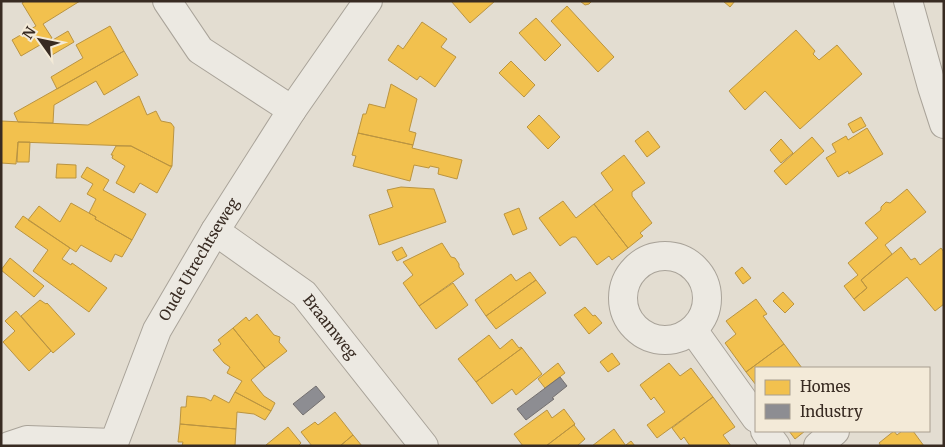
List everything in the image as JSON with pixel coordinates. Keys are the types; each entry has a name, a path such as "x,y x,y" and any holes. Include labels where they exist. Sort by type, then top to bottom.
{"street":[{"path":"167,1 200,50 292,110"},
{"name":"Oude Utrechtseweg","path":"10,446 27,440 114,444 157,330 215,231 292,110 368,1"},
{"path":"908,1 944,124"},
{"name":"Braamweg","path":"215,231 304,294 424,446"},
{"path":"693,330 755,417"},
{"path":"766,432 776,446"},
{"path":"818,446 834,432"}],"building: Homes":[{"path":"25,1 80,1 43,24 52,38 21,56 12,40 36,26 22,3"},
{"path":"451,1 495,1 470,23"},
{"path":"580,1 592,1 585,5"},
{"path":"723,1 735,1 730,7"},
{"path":"567,6 614,57 598,72 551,21"},
{"path":"536,18 561,45 545,61 519,33"},
{"path":"422,22 447,39 441,47 456,57 435,87 420,76 417,80 388,60 398,45 403,49"},
{"path":"110,26 124,51 57,89 51,77 83,58 76,45"},
{"path":"796,30 815,51 813,54 819,60 837,45 862,74 800,129 765,91 745,110 729,91"},
{"path":"68,31 74,42 52,55 46,44"},
{"path":"124,51 138,75 104,95 96,81 54,105 53,123 18,122 14,113"},
{"path":"511,61 535,85 524,97 499,73"},
{"path":"391,84 417,99 409,131 416,133 413,145 358,133 363,114 366,114 369,104 385,108"},
{"path":"139,96 147,115 156,111 161,121 171,123 174,127 172,166 131,146 18,142 16,164 1,163 1,121 88,125"},
{"path":"539,115 560,137 548,149 527,127"},
{"path":"861,117 866,126 853,133 848,124"},
{"path":"867,128 883,154 849,174 848,171 838,177 826,158 836,152 832,144 846,136 848,140"},
{"path":"648,131 660,147 647,157 635,141"},
{"path":"358,133 413,145 412,148 462,160 457,179 438,174 439,168 430,166 429,168 414,165 410,181 353,166 356,156 352,155"},
{"path":"812,137 824,151 786,185 774,171"},
{"path":"781,139 793,153 781,163 770,150"},
{"path":"18,142 30,142 29,162 17,162"},
{"path":"116,146 131,146 172,166 157,193 140,183 134,193 116,183 125,166 112,158 113,155 111,155"},
{"path":"624,155 645,183 632,192 632,196 652,223 640,233 643,236 628,248 594,204 613,190 601,173"},
{"path":"57,164 76,165 76,178 56,178"},
{"path":"87,167 109,180 103,190 146,214 132,240 95,219 96,217 89,213 96,199 87,194 93,184 81,177"},
{"path":"401,187 434,189 446,222 379,245 369,215 393,207 387,190"},
{"path":"907,189 926,212 885,245 892,254 861,280 867,288 854,299 844,286 858,275 848,263 878,238 865,223 881,210 881,207 886,202 890,203"},
{"path":"563,201 576,218 594,204 628,248 612,260 609,256 597,265 576,237 572,237 560,246 539,218"},
{"path":"71,203 132,240 122,257 115,254 111,262 81,245 76,252 28,220 39,206 60,222"},
{"path":"519,208 527,229 513,235 504,214"},
{"path":"23,216 70,248 62,259 71,265 72,263 107,288 89,312 33,271 48,250 15,227"},
{"path":"442,243 451,257 455,258 464,274 419,306 403,283 413,275 403,262"},
{"path":"402,247 407,256 397,261 392,252"},
{"path":"901,247 911,260 915,258 920,265 941,248 944,252 944,304 935,311 907,277 864,311 854,299 867,288 861,280"},
{"path":"10,258 44,286 34,297 1,270"},
{"path":"742,267 751,278 743,284 735,273"},
{"path":"530,272 536,280 486,316 475,300 511,274 516,281"},
{"path":"536,280 546,293 496,329 486,316"},
{"path":"453,283 468,305 436,329 419,306"},
{"path":"783,292 794,304 785,313 773,301"},
{"path":"756,299 767,314 763,316 784,344 746,372 725,343 736,334 726,321"},
{"path":"40,300 47,303 75,334 53,353 21,316"},
{"path":"585,307 602,323 589,334 574,315"},
{"path":"16,311 51,351 29,371 3,342 15,331 5,321"},
{"path":"257,314 274,335 280,337 279,342 287,351 265,368 233,328 246,317 249,321"},
{"path":"233,328 265,368 251,380 264,396 275,403 271,411 235,392 242,381 227,373 230,367 213,350 221,344 218,340"},
{"path":"489,335 500,349 512,339 519,348 522,348 476,382 458,359"},
{"path":"784,344 801,367 755,367 755,384 746,372"},
{"path":"522,348 542,374 516,395 512,389 492,404 476,382"},
{"path":"612,353 620,364 608,372 600,362"},
{"path":"558,363 565,373 545,388 538,379"},
{"path":"669,363 680,376 691,368 713,397 657,438 647,425 665,412 654,397 651,400 640,385"},
{"path":"235,392 271,411 265,420 254,414 237,412 236,429 180,424 181,407 186,407 187,396 205,398 211,401 214,395 229,403"},
{"path":"713,397 735,427 723,435 731,446 690,446 684,437 681,440 672,428"},
{"path":"564,409 575,424 546,446 523,446 514,434 547,410 552,418"},
{"path":"335,412 353,435 340,446 312,446 301,432 315,422 318,425"},
{"path":"180,424 236,429 235,446 182,446 183,442 178,442"},
{"path":"575,424 585,439 577,446 546,446"},
{"path":"288,427 301,443 298,446 266,445"},
{"path":"614,429 626,446 592,446"},
{"path":"790,432 804,432 795,439"},
{"path":"893,432 897,435 901,432 914,432 924,446 881,446 879,443"},
{"path":"353,435 362,446 340,446"},
{"path":"631,441 635,446 626,446 626,445"}],"building: Industry":[{"path":"560,377 567,386 552,398 554,399 526,420 517,409"},
{"path":"316,386 325,397 303,415 293,404"}]}
